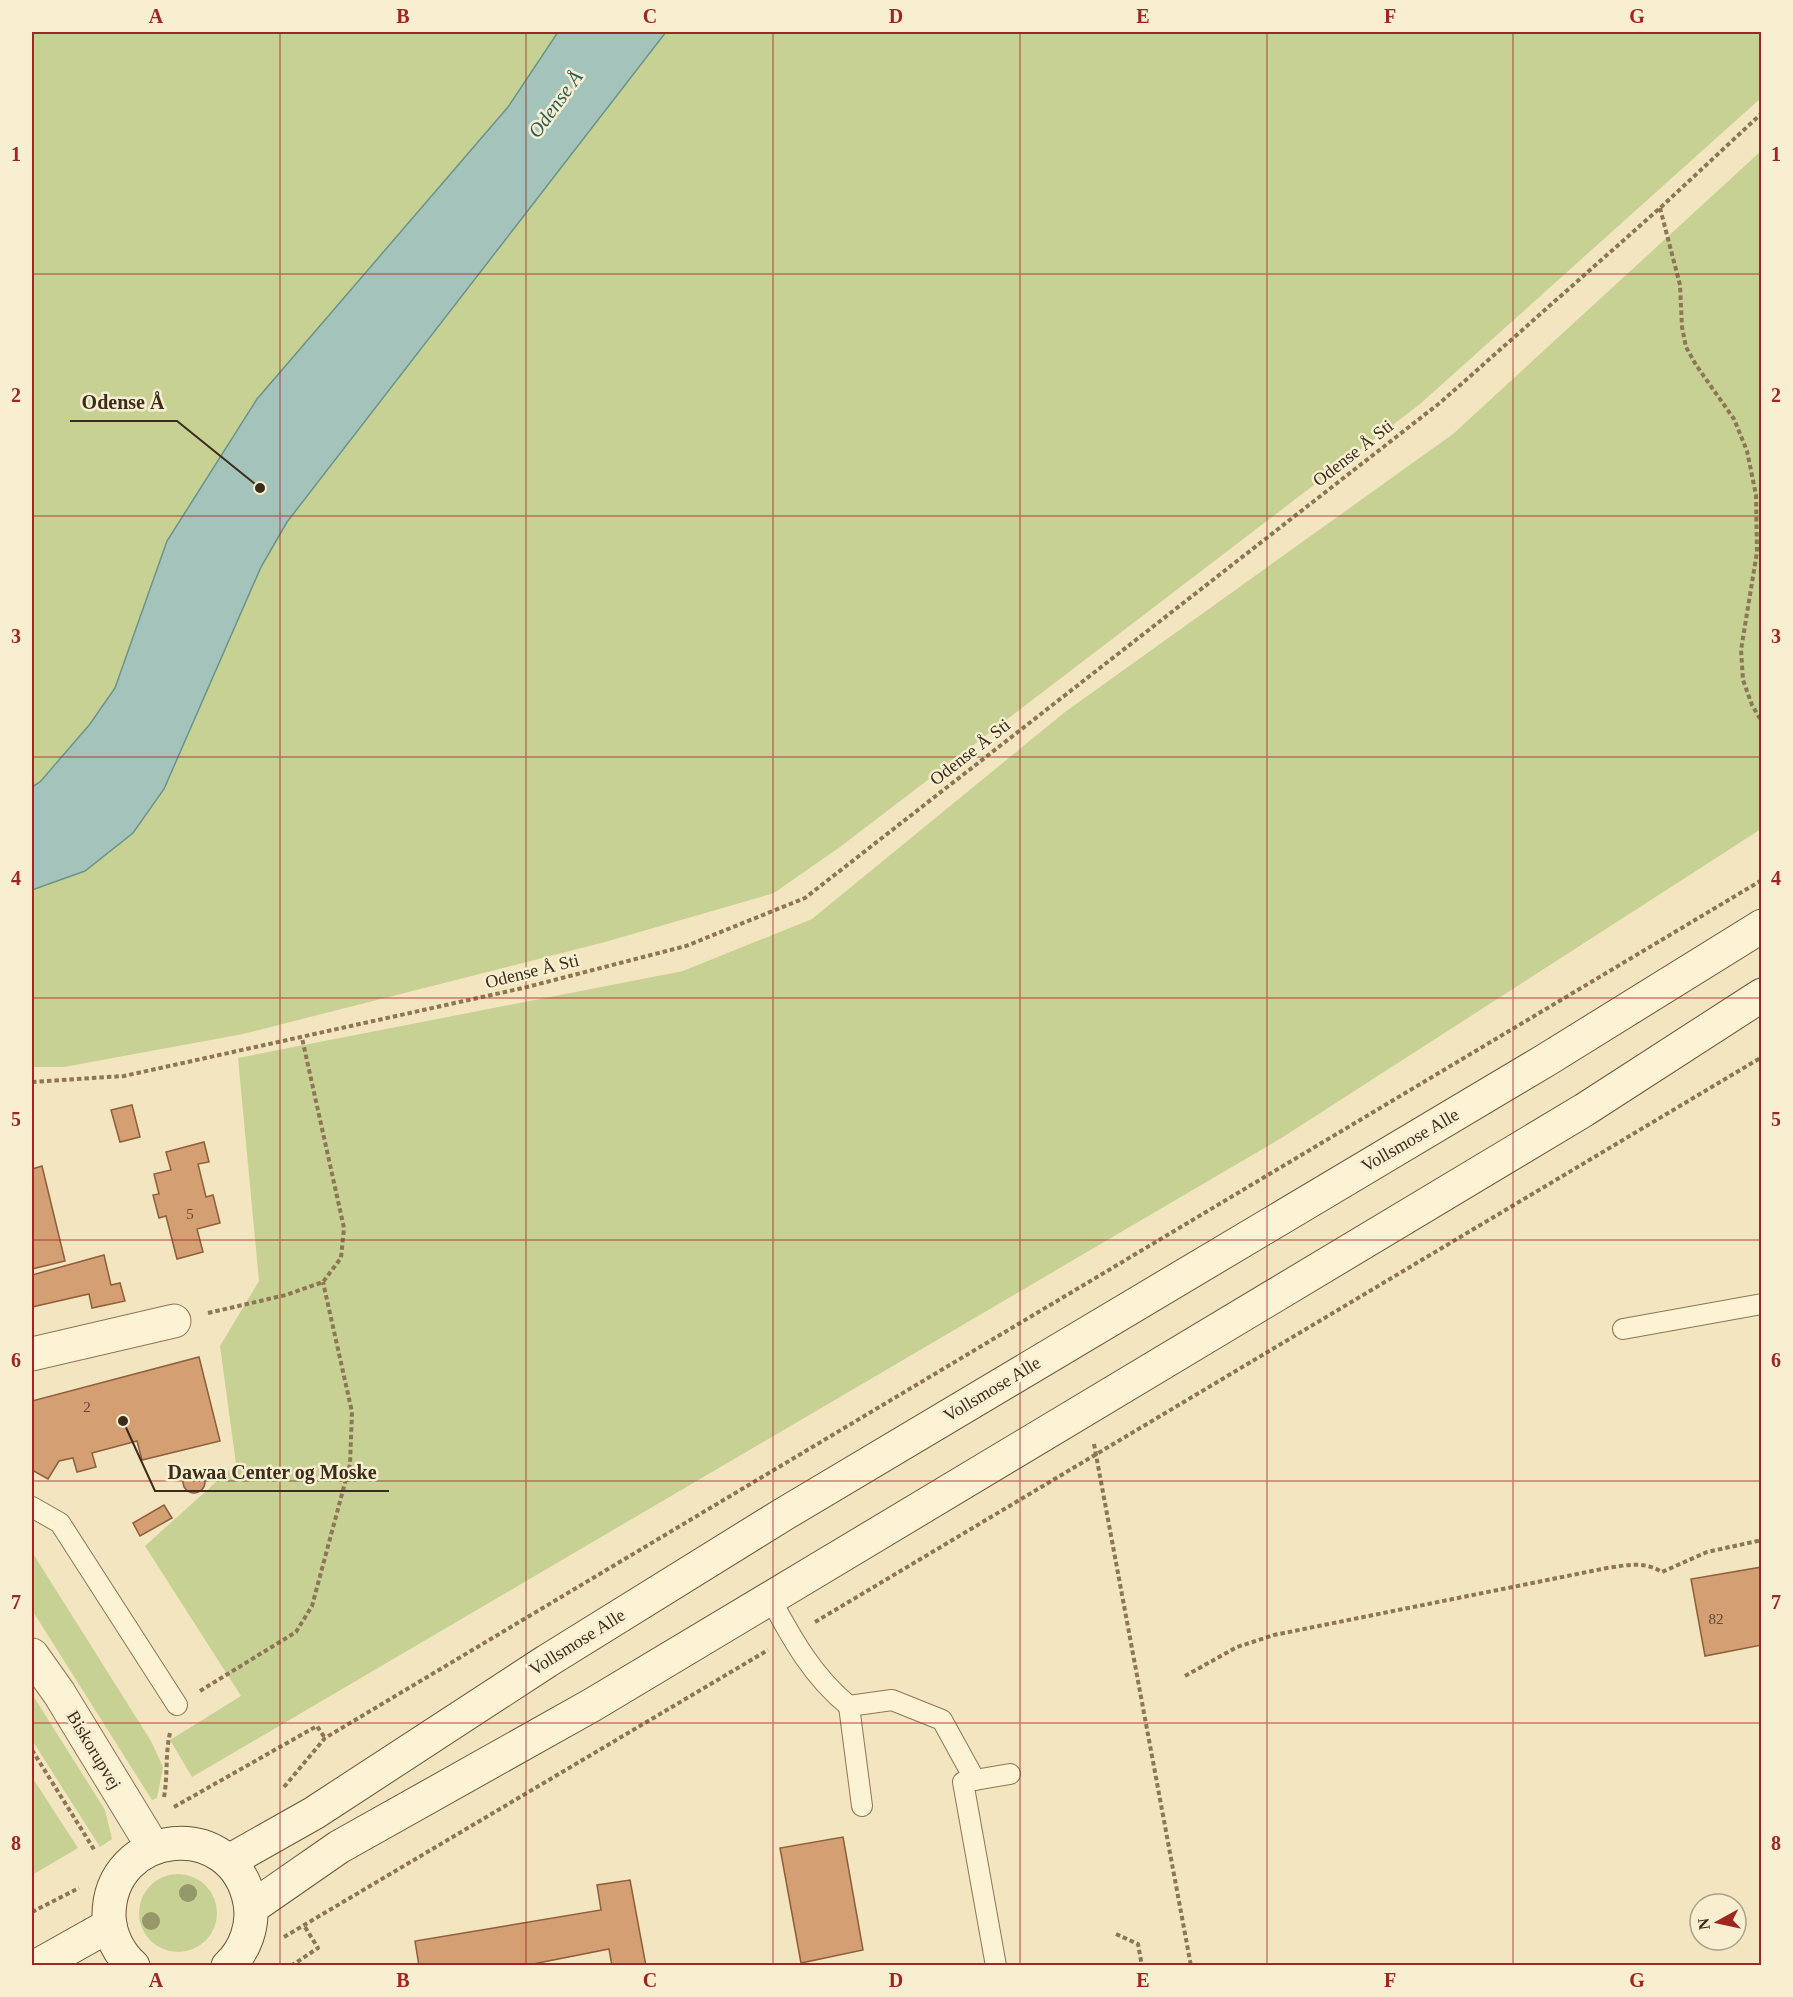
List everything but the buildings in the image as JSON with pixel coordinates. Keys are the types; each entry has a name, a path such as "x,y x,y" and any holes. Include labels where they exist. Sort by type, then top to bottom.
{"street":[{"name":"Vollsmose Alle","path":"229,1861 314,1813 547,1661 784,1514 1546,1060 1761,926"},
{"path":"251,1908 339,1847 592,1705 1584,1110 1761,995"},
{"path":"32,1354 174,1322"},
{"name":"Biskorupvej","path":"32,1655 151,1830"},
{"path":"126,1964 110,1925 109,1904 115,1885 151,1830 172,1843 191,1843 210,1849 229,1861 248,1891 251,1908 250,1928 243,1946 230,1964"},
{"path":"37,1965 110,1925"}],"lane":[{"path":"1623,1329 1761,1304"},
{"path":"32,1507 60,1523 177,1705"},
{"path":"770,1599 791,1636 826,1688 849,1706 862,1806"},
{"path":"849,1706 892,1700 942,1720 975,1780"},
{"path":"996,1965 963,1782 1010,1774"}],"path":[{"name":"Odense Å Sti","path":"32,1082 124,1076 523,988 686,946 805,898 1441,402 1660,208 1761,113"},
{"path":"1660,208 1680,285 1682,327 1686,347 1734,419 1749,462 1756,495 1757,552 1741,650 1743,680 1761,722"},
{"path":"280,1791 325,1738 1761,880"},
{"path":"174,1322 286,1295 323,1282 341,1258 344,1228 302,1038"},
{"path":"230,1964 305,1927 1761,1057"},
{"path":"151,1830 168,1775 167,1747 177,1705 296,1632 312,1606 350,1464 352,1412 323,1282"},
{"path":"1084,1410 1097,1454 1191,1965"},
{"path":"1185,1676 1237,1647 1274,1635 1607,1568 1639,1563 1651,1565 1662,1572 1707,1552 1761,1540"},
{"path":"95,1852 151,1830 318,1726 325,1738"},
{"path":"32,1750 99,1860"},
{"path":"291,1965 318,1948 305,1927"},
{"path":"1116,1934 1137,1944 1142,1965"}],"green space":[{"path":"32,32 558,32 508,107 257,399 167,541 115,688 90,724 32,787"},
{"path":"666,32 1761,32 1761,98 1420,404 840,847 774,893 605,942 243,1034 64,1067 32,1067 32,888 133,832 164,789 261,567 287,522"},
{"path":"1761,151 1761,829 1283,1137 192,1777 170,1740 241,1696 145,1546 236,1464 220,1346 259,1281 238,1058 683,971 812,919 1065,712 1453,434"},
{"path":"32,1552 151,1741 163,1767 157,1798 152,1800 32,1610"},
{"path":"32,1694 105,1810 112,1839 100,1847 32,1740"},
{"path":"32,1777 78,1848 32,1875"},
{"path":"178,1874 193,1877 206,1885 214,1898 217,1913 214,1928 206,1941 193,1949 178,1952 163,1949 150,1941 142,1928 139,1913 142,1898 150,1885 163,1877"}],"water":[{"path":"558,32 666,32 287,522 261,567 164,789 133,833 85,871 32,890 32,787 40,782 90,724 115,688 167,541 257,399 508,107"}],"place":[{"name":"Odense Å","path":"260,488"},
{"name":"Dawaa Center og Moske","path":"123,1421"}]}
